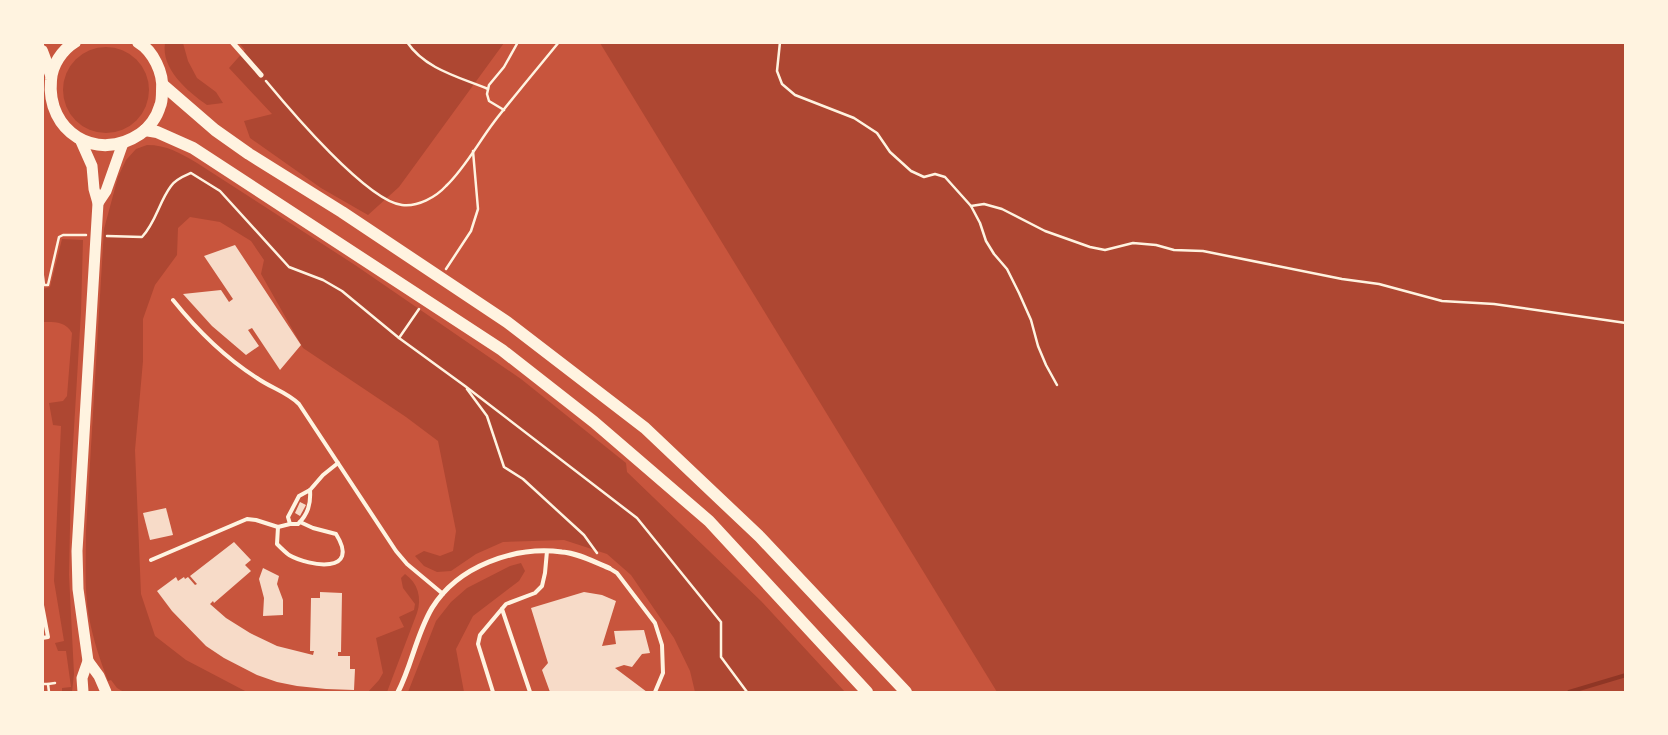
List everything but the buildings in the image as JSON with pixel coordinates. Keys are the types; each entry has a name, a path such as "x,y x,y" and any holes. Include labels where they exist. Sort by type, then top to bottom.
{"highway":[{"path":"75,42 58,58 52,75 50,91 54,109 64,126 80,139 100,145 123,143 145,130 156,116 160,106 163,85 160,72 151,54 141,43"},
{"path":"42,51 52,75"},
{"path":"163,85 215,130 507,322 645,428 760,537 906,692"},
{"path":"145,130 157,132 193,148 502,350 594,422 709,521 867,692"}],"main road":[{"path":"80,139 92,166 94,189 98,203 77,551 78,589 88,661 106,692"},
{"path":"98,203 106,191 123,143"},
{"path":"83,692 82,678 88,661"}],"street":[{"path":"232,42 261,75"},
{"path":"398,692 407,675 417,638 432,608 443,594 460,578 493,560 514,553 564,552 608,568"}],"lane":[{"path":"173,300 230,359 258,379 292,397 305,412 396,551 407,564 443,594"},
{"path":"290,524 288,517 298,496 310,490 323,475 338,463"},
{"path":"151,560 247,520 256,520 278,527 298,524 310,506 310,490"},
{"path":"278,527 277,544 289,555 323,565 336,564 341,560 342,543 336,534 313,528 300,522"},
{"path":"493,692 478,644 480,635 506,604 535,594 542,586 547,551"},
{"path":"608,568 617,573 655,623 662,645 663,673 655,692"},
{"path":"42,605 48,637 42,638"},
{"path":"502,609 530,692"}],"path":[{"path":"407,42 414,53 431,66 488,89"},
{"path":"504,110 489,101 488,89 489,85 504,67 518,42"},
{"path":"261,75 298,120 360,181 386,201 403,205 419,203 432,198 446,186 559,42"},
{"path":"780,42 777,71 782,84 794,95 854,118 877,133 890,152 911,171 924,177 935,174 946,177 971,206 986,241 1007,269 1019,293 1031,320 1038,346 1057,385"},
{"path":"471,231 478,209 473,151"},
{"path":"142,237 149,229 172,186 179,179 191,173 220,191 289,267 323,280 342,291 399,338 465,386 637,518 722,622 721,657 747,692"},
{"path":"971,206 984,204 1002,209 1044,231 1090,247 1105,250 1133,243 1156,245 1174,250 1203,251 1342,279 1379,284 1442,301 1494,304 1626,323"},
{"path":"42,269 44,285 48,284 59,236 63,235"},
{"path":"465,386 487,416 504,467 523,479 584,535 608,568"},
{"path":"49,692 46,684 55,683"}],"shaded area":[{"path":"165,43 183,43 188,61 197,78 216,92 223,103 207,105 184,86 167,62"},
{"path":"239,43 504,43 399,187 368,215 321,188 250,138 244,121 272,114 229,68 245,50"},
{"path":"600,43 1625,43 1625,692 997,692"},
{"path":"106,47 130,54 142,66 149,90 142,114 130,126 106,133 82,126 70,114 63,90 70,66 82,54"},
{"path":"147,145 167,148 197,163 355,265 521,379 626,463 627,472 761,601 845,692 695,692 690,671 674,638 631,575 607,554 564,540 503,542 476,554 451,571 437,572 424,566 415,556 424,551 440,556 453,551 456,531 438,441 406,417 303,348 261,274 264,260 251,241 220,222 190,217 178,228 177,255 155,285 143,319 143,361 135,450 141,594 155,636 186,660 247,692 124,692 117,688 111,680 108,681 97,649 86,596 86,531 104,229 118,177 126,160 136,149"},
{"path":"62,239 83,240 81,312 71,478 69,575 74,674 72,692 62,692 62,688 71,687 66,651 58,651 55,643 64,641 54,581 61,426 53,425 49,403 63,401 67,396 72,333 63,324 42,322 43,289 50,287"},
{"path":"521,563 525,571 519,581 473,616 456,649 464,692 408,692 436,621 451,602 467,588 510,566"},
{"path":"405,574 418,591 417,613 387,692 368,692 383,673 376,638 404,627 399,617 414,610 415,604 403,588 401,578"}],"waterway":[{"path":"1569,692 1626,675"}]}
